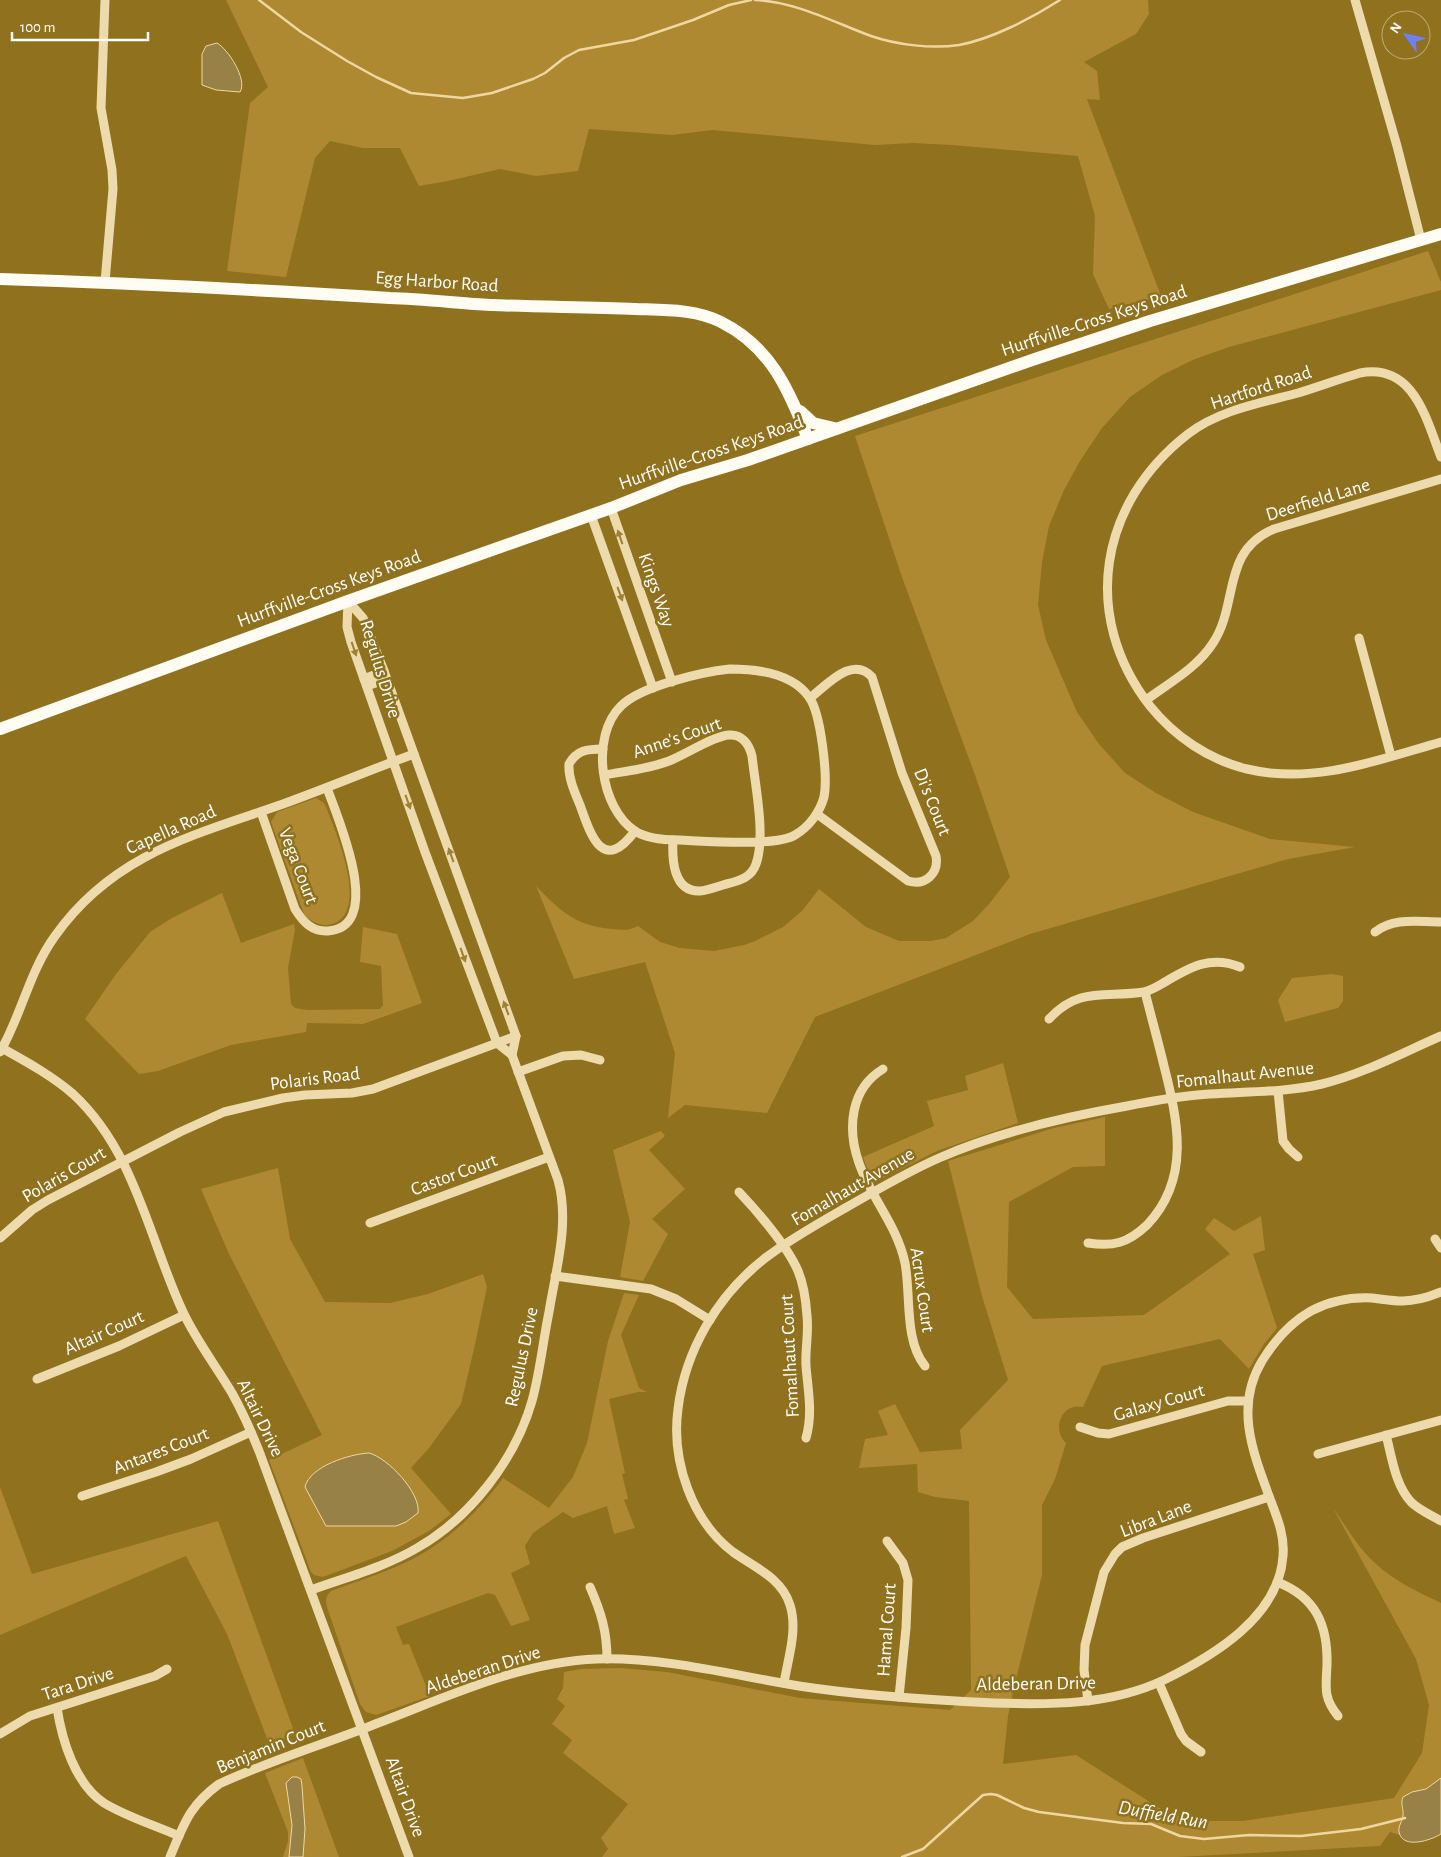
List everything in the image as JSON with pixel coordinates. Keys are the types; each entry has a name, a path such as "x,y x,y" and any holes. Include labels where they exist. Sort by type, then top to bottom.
{"main road":[{"name":"Hurffville-Cross Keys Road","path":"0,729 348,601 611,508 681,480 748,460 1036,358 1150,321 1441,234"},
{"name":"Egg Harbor Road","path":"0,279 105,282 490,305 618,308 703,315 722,323 751,342 769,361 792,398 808,438"},
{"path":"792,398 800,412 813,424 836,429"}],"street":[{"path":"105,0 101,108 112,170 113,189 105,282"},
{"path":"1356,0 1421,240"},
{"name":"Hartford Road","path":"1441,457 1412,391 1398,379 1376,372 1360,373 1234,411 1204,424 1177,444 1152,467 1133,494 1119,526 1108,569 1108,602 1113,635 1130,676 1146,700 1166,724 1186,741 1216,758 1247,769 1282,775 1315,774 1441,742"},
{"name":"Deerfield Lane","path":"1146,700 1198,661 1214,642 1224,618 1237,566 1246,550 1258,538 1274,529 1441,479"},
{"name":"Kings Way","path":"611,508 672,682"},
{"name":"Kings Way","path":"591,515 654,688"},
{"name":"Regulus Drive","path":"348,601 363,618 386,675 516,1036"},
{"name":"Regulus Drive","path":"348,601 347,627 365,682 497,1043"},
{"path":"1359,638 1391,756"},
{"path":"748,669 784,678 800,688 810,698 820,724 825,780 824,798 817,814 807,826 794,836 759,842 673,840 650,838 635,831 622,820 609,796 605,775 604,732 619,708 634,696 672,682 721,670 748,669"},
{"name":"Di's Court","path":"810,698 840,674 851,669 865,671 872,678 902,773 936,856 936,870 932,876 921,882 908,881 817,814"},
{"path":"365,682 386,675"},
{"name":"Anne's Court","path":"605,775 659,764 721,736 740,737 747,744 752,756 759,813 759,842"},
{"path":"603,749 583,750 576,754 569,764 570,778 591,835 600,847 610,850 624,846 635,831"},
{"name":"Capella Road","path":"1,1049 9,1036 30,981 46,949 68,918 92,893 124,868 176,841 327,788 414,754"},
{"name":"Vega Court","path":"261,812 295,910 310,928 320,931 331,931 349,921 354,913 356,904 355,880 350,853 327,788"},
{"path":"673,840 672,856 675,873 683,884 700,891 739,881 748,876 756,865 759,842"},
{"path":"1375,932 1390,923 1398,921 1441,922"},
{"path":"1049,1020 1061,1008 1078,998 1092,994 1145,992 1203,963 1229,962 1240,967"},
{"path":"1088,1244 1113,1246 1123,1242 1142,1229 1158,1211 1174,1179 1178,1153 1178,1127 1145,992"},
{"path":"497,1043 512,1055 516,1036"},
{"name":"Polaris Road","path":"122,1161 191,1127 235,1109 283,1098 352,1093 372,1089 516,1036"},
{"name":"Fomalhaut Avenue","path":"784,1683 794,1626 789,1601 786,1594 773,1579 732,1551 711,1530 698,1510 690,1495 682,1467 677,1428 683,1381 693,1352 710,1320 739,1282 763,1260 783,1246 874,1192 938,1158 988,1140 1023,1129 1087,1114 1172,1098 1278,1091 1306,1087 1346,1077 1441,1036"},
{"name":"Altair Drive","path":"1,1049 45,1073 73,1094 102,1128 122,1161 133,1183 170,1284 184,1314 232,1393 251,1432 410,1857"},
{"name":"Regulus Drive","path":"311,1590 388,1562 417,1548 454,1521 478,1497 500,1468 518,1436 532,1402 562,1233 563,1207 560,1190 549,1157 512,1055"},
{"path":"518,1072 563,1056 581,1055 600,1060"},
{"name":"Acrux Court","path":"883,1069 868,1080 856,1101 852,1114 853,1138 859,1162 894,1228 902,1250 907,1276 915,1350 925,1366"},
{"path":"1278,1091 1283,1140 1289,1150 1298,1157"},
{"name":"Castor Court","path":"370,1223 549,1157"},
{"name":"Polaris Court","path":"0,1238 32,1210 122,1161"},
{"name":"Fomalhaut Court","path":"739,1192 754,1207 783,1246 800,1274 806,1303 808,1332 806,1361 811,1414 806,1438"},
{"path":"1436,1239 1441,1248"},
{"path":"555,1276 651,1289 676,1298 710,1320"},
{"name":"Aldeberan Drive","path":"362,1729 514,1673 554,1663 607,1659 658,1662 784,1683 899,1697 1015,1704 1066,1703 1107,1698 1159,1682 1198,1662 1234,1636 1260,1612 1270,1598 1282,1567 1283,1542 1278,1521 1249,1438 1248,1401 1250,1388 1254,1376 1268,1353 1286,1329 1322,1306 1347,1299 1376,1298 1402,1301 1441,1292"},
{"name":"Altair Court","path":"37,1379 119,1346 184,1314"},
{"name":"Galaxy Court","path":"1080,1427 1098,1433 1109,1434 1228,1401 1248,1401"},
{"path":"1318,1454 1441,1420"},
{"name":"Antares Court","path":"82,1496 191,1459 251,1432"},
{"path":"1386,1435 1401,1487 1406,1495 1419,1508 1441,1521"},
{"name":"Libra Lane","path":"1088,1700 1084,1670 1085,1645 1104,1572 1115,1554 1122,1547 1137,1540 1269,1497"},
{"name":"Hamal Court","path":"887,1541 903,1564 908,1580 906,1628 899,1697"},
{"path":"1277,1582 1303,1596 1318,1615 1326,1639 1326,1695 1330,1706 1338,1716"},
{"path":"590,1587 607,1636 607,1659"},
{"name":"Tara Drive","path":"0,1734 30,1716 155,1676 167,1669"},
{"path":"1159,1682 1181,1734 1186,1741 1201,1752"},
{"path":"57,1708 59,1721 75,1771 90,1790 103,1802 124,1813 179,1836"},
{"name":"Benjamin Court","path":"170,1857 187,1818 199,1800 219,1784 362,1729"}],"shaded area":[{"path":"226,0 1148,0 1149,14 1136,34 1084,62 1097,71 1100,100 1087,99 1161,296 1109,309 1093,274 1095,216 1078,156 952,145 913,143 875,145 712,130 672,135 589,129 578,171 536,176 500,169 419,186 400,148 363,148 330,141 315,158 286,277 227,271 250,103 268,87"},
{"path":"217,43 226,51 236,65 241,80 242,87 240,92 216,90 202,85 202,54 206,46"},
{"path":"1428,251 1441,282 1441,290 1229,347 1195,359 1162,375 1130,397 1102,428 1080,461 1064,490 1049,526 1042,562 1038,605 1046,640 1077,712 1099,744 1125,773 1156,793 1193,812 1270,839 1355,847 1288,859 1030,934 815,1017 767,1113 685,1105 668,1118 675,1053 645,962 574,979 536,886 561,910 588,925 622,930 638,926 660,942 680,948 714,951 744,945 783,927 802,911 819,889 866,927 899,941 931,941 946,938 973,921 1010,877 975,775 902,577 855,436"},
{"path":"316,798 324,803 336,833 347,870 350,888 349,904 343,917 328,925 316,923 304,914 271,822 277,812"},
{"path":"222,893 241,943 294,924 295,930 288,968 291,1004 295,1008 307,1010 380,1009 383,1005 381,966 360,962 363,927 397,934 422,1003 363,1024 307,1023 306,1032 231,1045 158,1071 139,1074 85,1019 116,974 150,932 172,918"},
{"path":"1332,974 1343,976 1343,1001 1338,1008 1285,1022 1278,1000 1292,978"},
{"path":"1003,1063 1018,1123 937,1151 883,1178 875,1176 869,1171 863,1157 934,1126 927,1101 968,1090 965,1076"},
{"path":"1105,1117 1105,1166 1073,1167 1009,1202 1007,1287 1033,1319 1144,1315 1230,1254 1205,1229 1214,1218 1234,1231 1261,1216 1265,1250 1253,1254 1277,1328 1264,1344 1249,1369 1220,1339 1102,1366 1083,1407 1069,1409 1064,1413 1059,1424 1059,1431 1066,1443 1055,1479 1042,1505 1042,1575 1008,1716 1003,1764 1076,1755 1164,1811 1194,1821 1243,1821 1394,1798 1422,1753 1429,1705 1416,1659 1333,1508 1358,1544 1375,1563 1398,1581 1441,1603 1441,1833 1421,1842 1390,1832 1380,1846 1178,1857 602,1857 608,1849 601,1838 628,1804 563,1753 572,1740 552,1724 565,1706 557,1699 563,1688 564,1672 581,1669 621,1668 667,1672 800,1698 950,1710 971,1690 969,1501 935,1497 918,1492 917,1464 859,1468 865,1439 888,1435 878,1411 895,1404 920,1452 962,1449 960,1430 1008,1380 982,1296 948,1161 1054,1128"},
{"path":"661,1131 665,1136 649,1150 685,1189 652,1219 668,1234 643,1281 620,1277 630,1222 613,1150"},
{"path":"278,1168 290,1239 325,1302 390,1303 428,1294 483,1274 487,1287 461,1404 429,1448 411,1468 451,1514 429,1531 392,1551 323,1577 314,1575 311,1572 269,1460 322,1435 229,1254 201,1189"},
{"path":"624,1293 639,1295 621,1335 639,1388 647,1392 638,1392 609,1399 625,1473 622,1474 628,1499 624,1500 635,1528 614,1534 607,1506 573,1518 563,1512 533,1533 525,1546 530,1564 511,1573 530,1620 511,1626 495,1595 488,1593 396,1627 403,1645 409,1644 430,1696 376,1715 366,1712 360,1704 328,1610 327,1596 331,1591 393,1568 431,1548 458,1528 482,1504 503,1478 549,1508 573,1477 587,1443 608,1341"},
{"path":"369,1453 377,1456 402,1477 418,1505 418,1513 406,1522 396,1526 326,1526 305,1487 308,1480 322,1467 332,1462"},
{"path":"0,1487 32,1574 218,1521 295,1734 270,1746 227,1634 186,1556 0,1635"},
{"path":"303,1758 339,1857 283,1857 288,1841 288,1832 265,1773"},
{"path":"292,1777 301,1779 302,1786 305,1829 303,1857 289,1857 292,1825 286,1783"},
{"path":"1441,1778 1441,1834 1424,1841 1406,1841 1399,1832 1403,1816 1403,1797 1412,1792 1426,1789"}],"waterway":[{"path":"259,0 301,32 376,77 411,93 463,98 492,93 533,79 579,50 634,40 693,20 729,5 751,0"},
{"path":"755,0 800,9 892,42 938,47 972,42 998,33 1024,21 1060,0"},
{"name":"Duffield Run","path":"902,1857 923,1849 983,1795 991,1794 1024,1808 1039,1812 1123,1823 1151,1824 1180,1836 1204,1839 1249,1835 1301,1836 1361,1829 1405,1818"}]}
